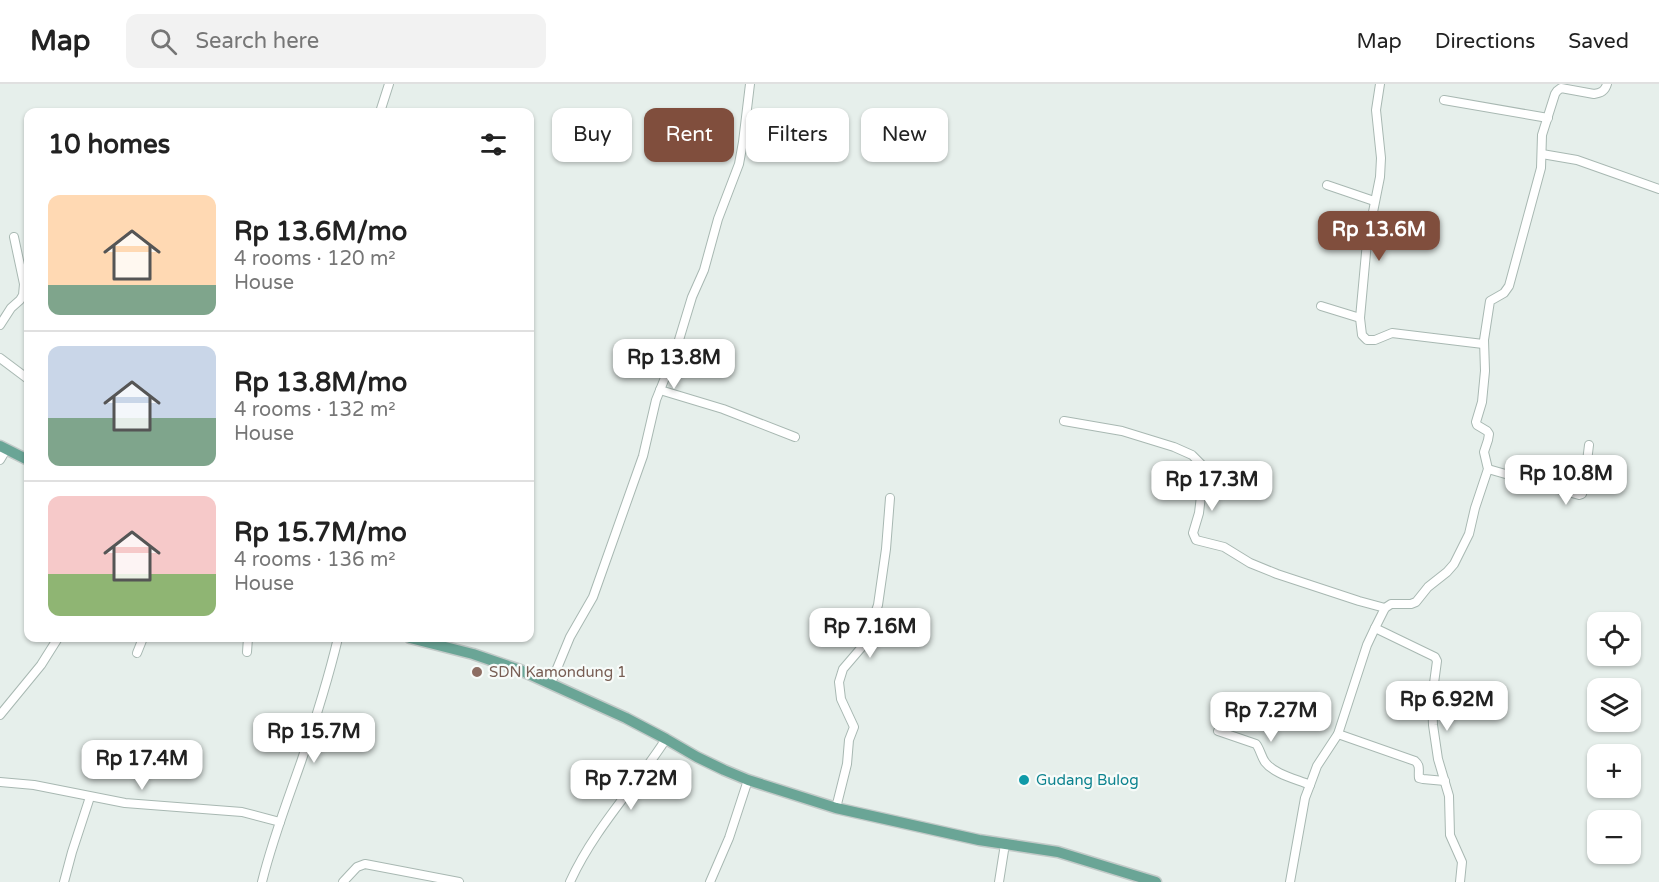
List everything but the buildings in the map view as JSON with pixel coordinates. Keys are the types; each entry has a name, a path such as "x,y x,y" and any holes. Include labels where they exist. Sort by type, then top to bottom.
{"main road":[{"path":"3,448 24,458"},
{"path":"425,642 505,664 551,683 666,739 724,771 748,780 836,808 957,835 1073,855 1156,882"}],"street":[{"path":"381,108 389,84"},
{"path":"1380,84 1377,110 1381,158 1380,177 1367,242 1360,318 1362,335 1367,340 1375,340 1392,333 1483,344"},
{"path":"1290,882 1305,798 1317,766 1338,734 1367,645 1385,608 1391,604 1416,602 1428,587 1448,572 1469,534 1488,469 1484,452 1489,434 1476,422 1482,402 1485,371 1483,344 1490,301 1504,293 1509,286 1541,168 1542,135 1557,91 1561,88 1599,94 1607,84"},
{"path":"551,683 570,637 596,588 643,456 660,390 675,353 692,297 704,270 718,219 739,164 752,85"},
{"path":"1444,100 1548,118"},
{"path":"1542,154 1577,160 1659,189"},
{"path":"1327,185 1374,201"},
{"path":"0,325 11,308 23,296 24,284 14,237"},
{"path":"1321,306 1360,318"},
{"path":"0,358 24,376"},
{"path":"660,390 723,409 795,437"},
{"path":"1064,421 1122,432 1174,447 1192,455 1204,470 1199,513 1193,533 1196,540 1224,547 1250,563 1277,574 1359,602 1385,608"},
{"path":"1488,469 1579,495 1582,494 1584,486 1589,445"},
{"path":"0,460 3,448"},
{"path":"836,808 847,764 849,740 854,727 841,699 839,682 843,669 866,641 878,605 890,498"},
{"path":"1375,628 1435,657 1437,661 1432,715 1438,759 1450,810 1450,835 1462,861 1460,882"},
{"path":"0,715 41,665 55,642"},
{"path":"136,652 141,642"},
{"path":"247,652 248,642"},
{"path":"262,882 330,671 337,642"},
{"path":"1218,731 1256,744 1263,760 1269,766 1310,785"},
{"path":"1338,734 1415,761 1418,764 1419,778 1445,781"},
{"path":"570,882 602,826 666,739"},
{"path":"711,882 729,838 748,780"},
{"path":"0,782 34,785 90,797 147,805 242,812 280,822"},
{"path":"64,882 90,797"},
{"path":"999,882 1005,844"},
{"path":"343,882 357,867 365,864 459,882"}],"place":[{"name":"SDN Kamondung 1","path":"477,672"},
{"name":"Gudang Bulog","path":"1024,780"}]}
